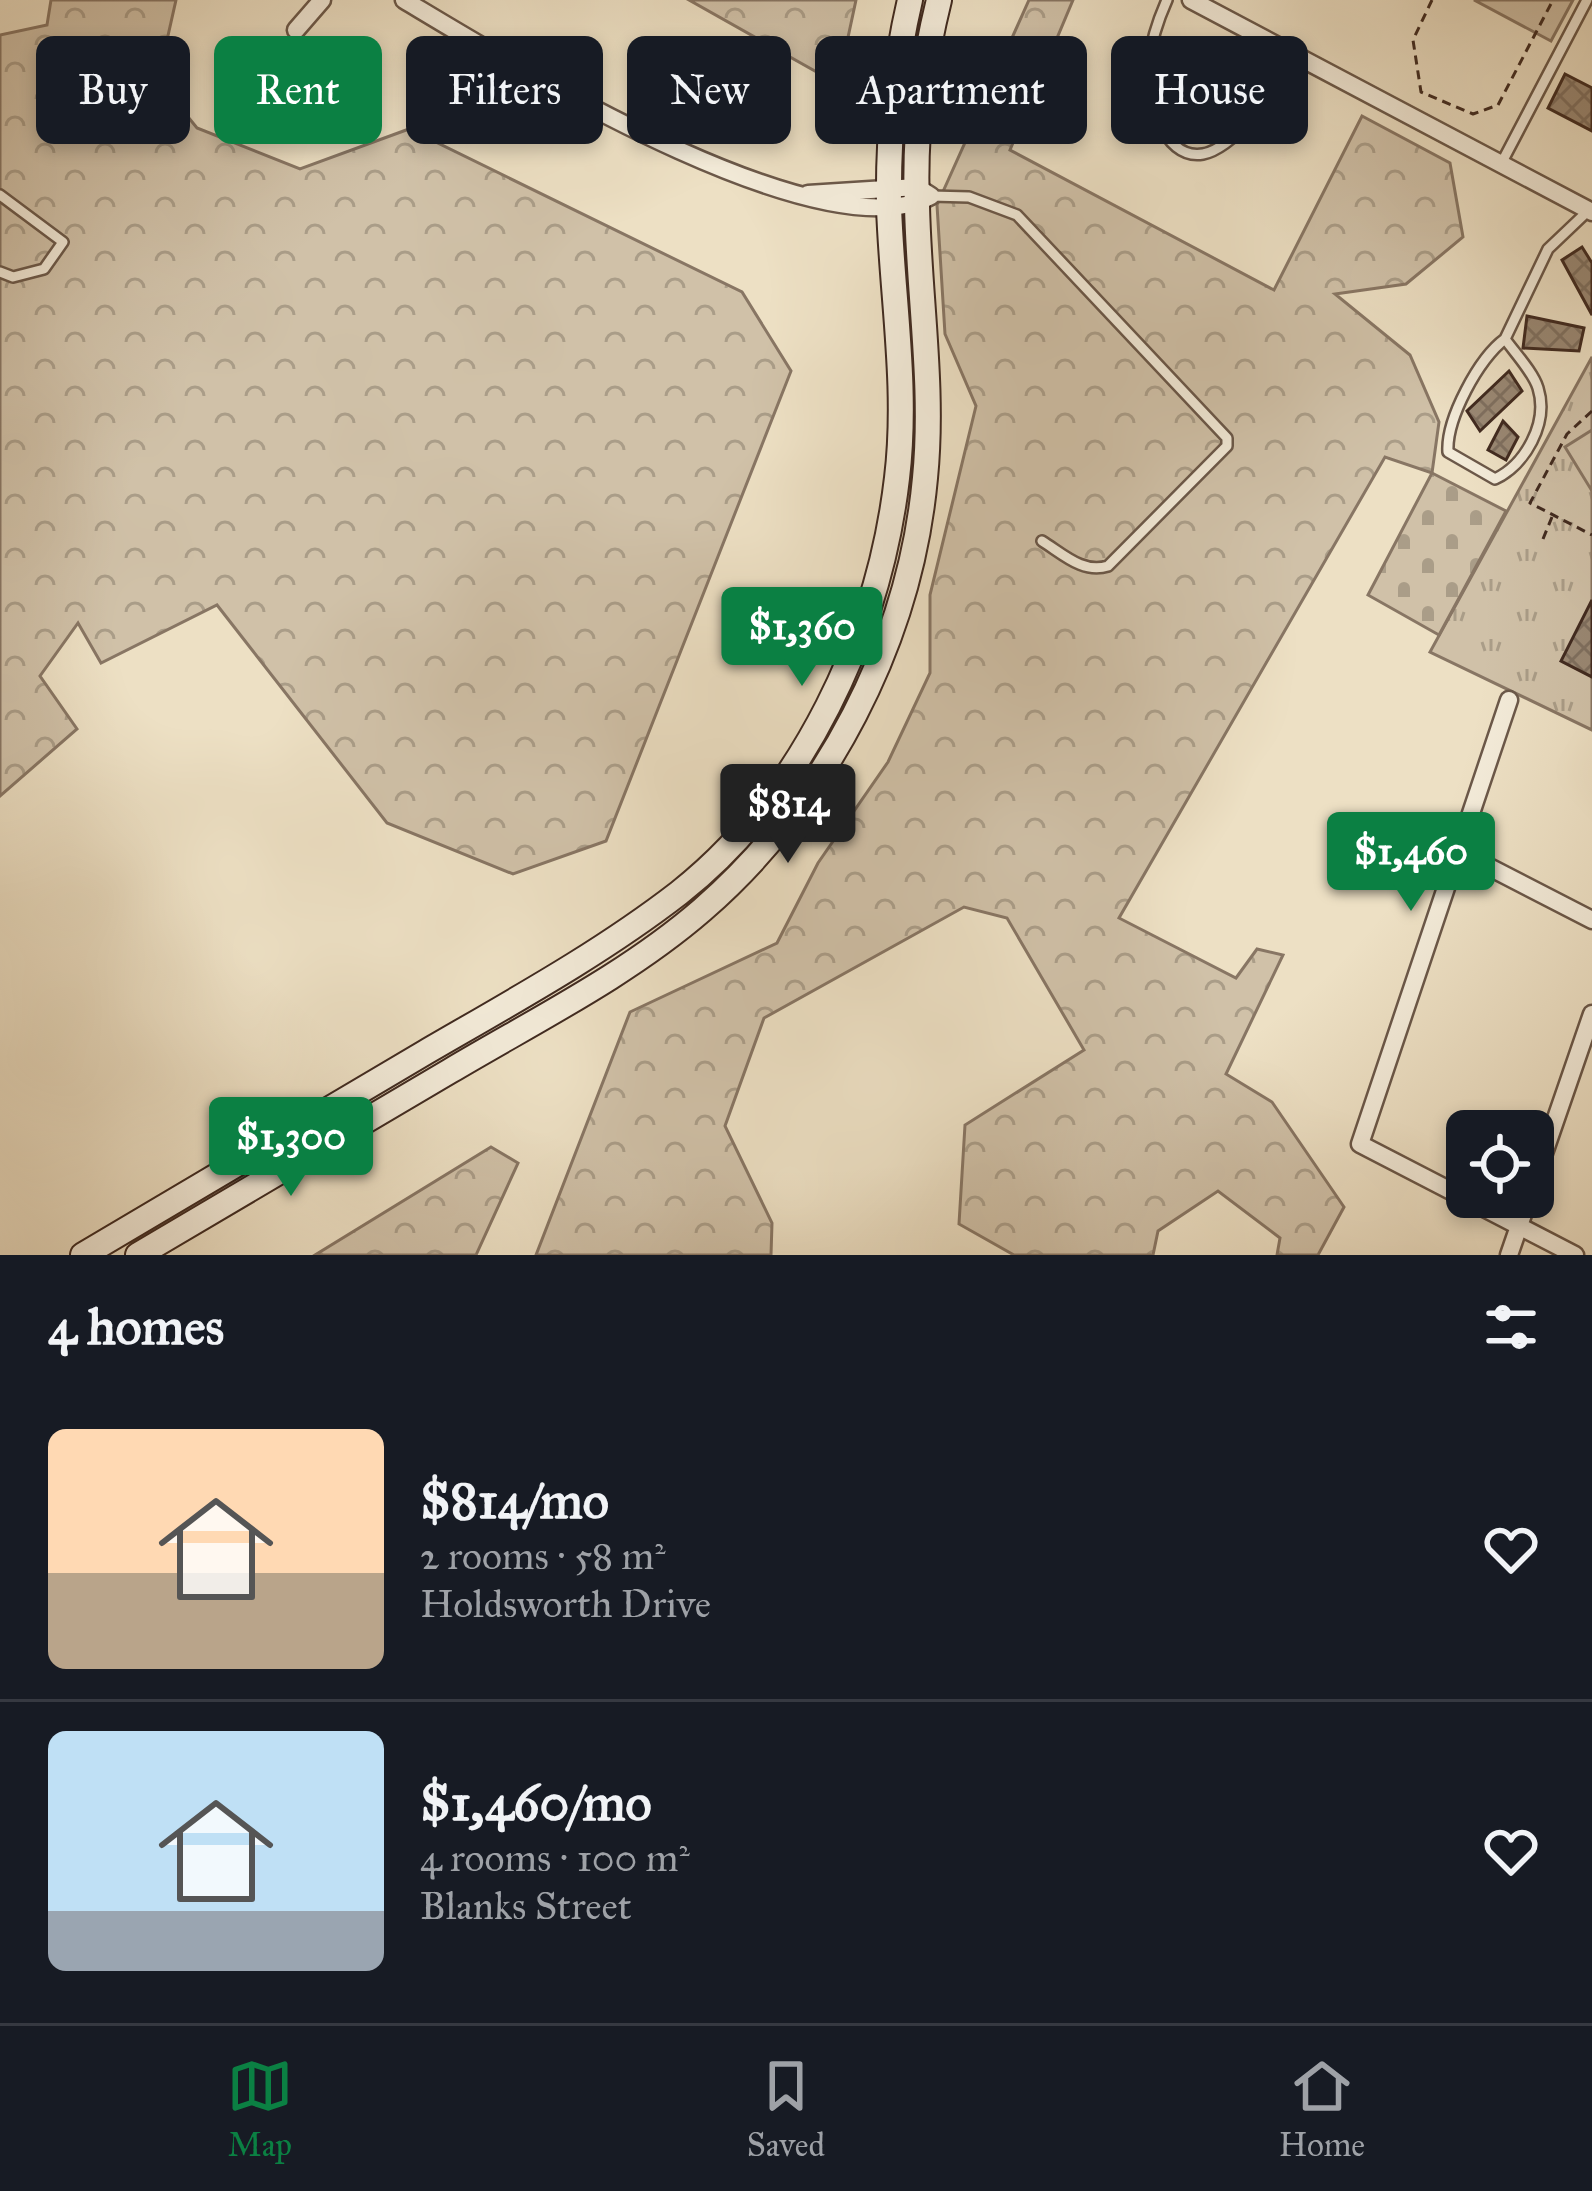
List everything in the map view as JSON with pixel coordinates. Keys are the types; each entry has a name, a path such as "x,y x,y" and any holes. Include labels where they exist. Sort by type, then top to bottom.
{"main road":[{"path":"83,1255 599,950 683,890 742,831 798,759 853,650 882,567 898,475 900,374 890,196 896,59 910,0"},
{"path":"138,1255 614,974 701,911 763,849 821,774 871,682 902,596 926,478 921,196 926,55 938,0"},
{"path":"321,1114 334,1139"}],"street":[{"path":"296,30 322,0"},
{"path":"404,0 493,54 695,158 759,184 808,194 835,207 890,196 921,196"},
{"path":"1191,0 1259,36"},
{"path":"1308,62 1591,211"},
{"path":"1509,700 1360,1144 1575,1255"},
{"path":"1460,853 1592,920"},
{"path":"1554,1124 1592,1014"},
{"path":"1509,1255 1522,1218"}],"lane":[{"path":"1156,36 1167,0"},
{"path":"1501,164 1587,0"},
{"path":"1173,144 1190,154 1213,151 1221,144"},
{"path":"0,195 63,242 44,269 13,277 0,272"},
{"path":"921,196 969,197 1017,214 1227,438 1227,446 1108,566 1096,570 1080,566 1042,541"},
{"path":"1505,339 1539,389 1538,430 1516,469 1495,479 1448,452 1447,434 1492,349 1505,339 1548,249 1591,211"}],"path":[{"path":"1432,0 1413,40 1421,92 1473,114 1498,105 1552,0"},
{"path":"1592,411 1567,434 1530,503 1592,535"},
{"path":"1543,539 1553,516"}],"green space":[{"path":"51,0 176,0 168,36 36,36 36,144 190,144 190,119 214,135 214,144 237,144 300,169 368,144 382,144 382,139 406,130 406,144 440,144 742,292 791,371 606,841 513,874 387,823 217,605 101,663 78,623 40,676 77,729 0,796 0,35 47,25"},
{"path":"689,0 856,0 848,36 815,36 815,71 791,58 791,36 753,36"},
{"path":"1029,0 1073,0 1058,36 1013,36"},
{"path":"1474,0 1573,0 1551,41"},
{"path":"1362,116 1450,163 1463,237 1406,284 1335,294 1410,355 1439,422 1432,473 1385,457 1119,918 1236,978 1257,949 1283,955 1226,1074 1272,1102 1344,1207 1318,1255 1277,1255 1280,1238 1218,1191 1158,1231 1153,1255 1014,1255 959,1224 965,1125 1084,1050 1007,918 964,907 764,1018 725,1126 772,1223 771,1255 536,1255 630,1012 777,943 818,863 888,762 930,673 930,595 976,406 945,334 937,205 964,144 1013,144 1010,150 1274,290"},
{"path":"1592,357 1592,730 1430,652"},
{"path":"1592,430 1592,491 1565,447"},
{"path":"1432,473 1506,511 1439,635 1368,595"},
{"path":"491,1147 518,1163 476,1255 315,1255"}],"building":[{"path":"1565,74 1592,88 1592,131 1548,108"},
{"path":"1582,247 1592,263 1592,315 1562,260"},
{"path":"1527,316 1584,328 1579,351 1523,348"},
{"path":"1509,371 1522,391 1480,431 1467,411"},
{"path":"1503,421 1518,437 1506,460 1488,450"},
{"path":"1592,600 1592,677 1561,661"}]}
